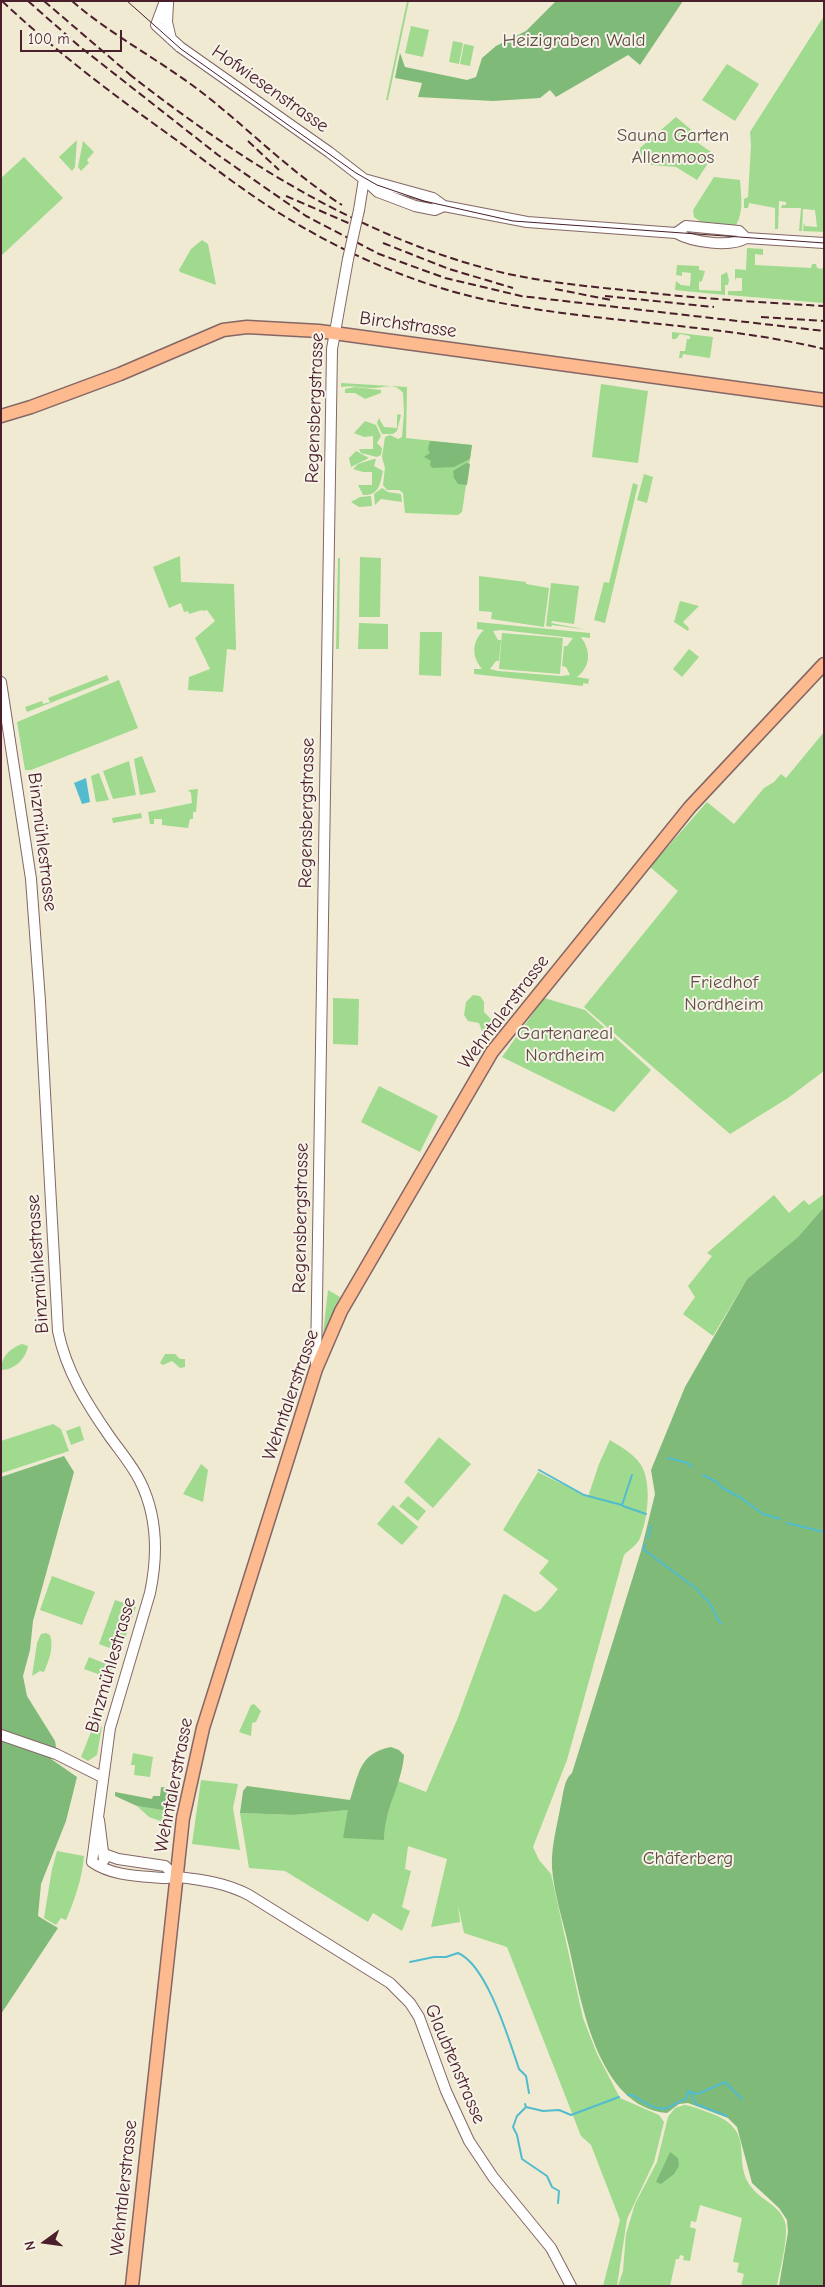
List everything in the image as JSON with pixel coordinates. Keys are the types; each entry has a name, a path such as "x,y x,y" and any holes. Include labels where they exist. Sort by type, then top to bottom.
{"main road":[{"name":"Birchstrasse","path":"1,416 32,408 231,328 254,327 334,334 462,352 514,356 824,400"},
{"name":"Wehntalerstrasse","path":"132,2286 183,1818 202,1728 316,1369 341,1311 492,1052 690,807 824,664"}],"street":[{"name":"Hofwiesenstrasse","path":"166,1 156,25 171,39 364,179 378,192 399,200 435,210 444,206 527,222 676,233 686,226 739,231 746,238 824,242"},
{"path":"166,1 167,22 171,39"},
{"name":"Regensbergstrasse","path":"316,1369 331,354 364,179"},
{"name":"Binzmühlestrasse","path":"1,682 31,879 40,1001 54,1286 59,1335 65,1358 82,1395 140,1480 152,1516 155,1535 154,1574 110,1728 92,1862"},
{"path":"1,1735 56,1754 102,1777"},
{"name":"Binzmühlestrasse","path":"98,1816 104,1854 103,1870"},
{"path":"104,1854 118,1859 165,1866 176,1877 165,1878 103,1870 92,1862 104,1854"},
{"name":"Glaubtenstrasse","path":"176,1877 222,1883 244,1893 390,1983 404,1996 419,2017 446,2091 469,2141 486,2168 551,2248 572,2286"}],"green space":[{"path":"407,1 409,1 388,100 386,100"},
{"name":"Heizigraben Wald","path":"556,1 683,1 640,65 628,55 556,97 550,90 540,98 493,101 418,97 422,83 395,78 400,53 405,67 467,80 476,77 482,58 496,46 526,31"},
{"path":"824,16 824,232 803,231 804,223 805,226 817,227 815,210 803,209 802,231 799,231 801,208 781,208 782,205 786,205 786,202 779,201 778,229 775,229 775,208 749,203 748,208 744,208 744,199 748,197 750,132"},
{"path":"411,26 429,30 423,57 405,53"},
{"path":"453,41 463,43 459,64 449,62"},
{"path":"464,44 474,46 470,66 460,64"},
{"name":"Sauna Garten Allenmoos","path":"727,64 759,84 735,121 702,100"},
{"name":"Sauna Garten Allenmoos","path":"676,117 694,132 691,138 714,154 697,180 676,167 640,164 640,148"},
{"path":"77,140 75,167 72,171 59,157"},
{"path":"83,141 94,152 87,160 89,163 81,171 78,167"},
{"path":"24,157 63,198 1,256 1,178"},
{"path":"714,177 740,180 741,209 736,225 701,222 694,217 693,210"},
{"path":"202,240 208,244 216,285 179,270 191,249"},
{"path":"747,248 763,249 763,255 755,254 755,265 811,268 812,264 816,264 817,268 822,269 824,265 824,303 728,295 728,291 742,291 742,278 736,278 735,281 735,269 746,270"},
{"path":"677,265 699,266 699,270 705,271 702,281 699,282 699,290 721,291 721,275 727,272 729,280 728,285 725,285 725,295 675,290 676,281 681,285 690,286 691,273 682,272 682,276 676,275"},
{"path":"672,332 713,337 710,358 683,354 682,358 679,358 680,351 685,351 687,339 690,339 690,336 680,334 676,339 672,339"},
{"path":"341,383 390,386 376,388 341,387"},
{"path":"601,384 648,391 638,463 592,457"},
{"path":"392,386 407,387 406,438 472,445 462,512 458,515 405,513 403,493 399,490 387,490 383,485 385,468 382,457 385,437 390,435 398,439 402,437 403,393"},
{"path":"355,387 381,390 381,393 365,399 355,393 345,393 345,389"},
{"path":"397,415 401,415 397,431 393,434 382,434 377,423 379,418 384,427 397,428"},
{"path":"365,421 376,425 381,436 377,443 382,448 381,455 377,457 361,453 359,449 373,449 373,436 364,437 354,433"},
{"path":"430,441 472,445 470,459 454,467 432,468 430,465 431,461 424,457 430,453 428,449"},
{"path":"356,451 369,458 351,467 349,458"},
{"path":"376,459 374,466 383,471 381,480 376,491 372,494 363,495 358,485 372,485 372,472 353,469 358,464"},
{"path":"466,463 470,464 467,485 458,484 454,478 453,471"},
{"path":"644,474 653,477 647,503 637,500"},
{"path":"633,483 638,485 605,623 594,620 604,582 609,583"},
{"path":"382,488 388,492 401,494 402,502 381,499 375,505 374,494"},
{"path":"371,496 372,506 359,507 351,502 360,497"},
{"path":"180,556 181,582 234,584 236,650 227,649 223,692 188,690 189,677 210,669 195,638 215,621 207,610 189,614 188,611 184,612 181,603 169,608 153,567"},
{"path":"360,557 381,558 380,617 359,617"},
{"path":"338,558 340,558 339,649 336,649"},
{"path":"479,576 526,582 526,584 549,588 544,627 491,619 492,612 479,611"},
{"path":"551,583 579,586 574,624 552,621 551,623 588,630 552,625 551,627 546,626"},
{"path":"680,601 699,606 683,622 689,628 688,631 674,622"},
{"path":"477,622 590,633 590,638 581,637 587,648 588,658 585,668 577,677 589,679 588,684 583,683 583,686 474,674 474,669 482,669 476,659 474,649 477,639 484,630 477,629","holes":["501,630 573,638 567,646 564,646 562,666 566,667 570,675 561,676 490,669 496,661 499,661 501,640 498,640 493,631"]},
{"path":"359,623 388,624 388,649 358,649"},
{"path":"420,632 442,632 441,676 419,675"},
{"path":"502,633 563,638 560,674 499,669"},
{"path":"689,649 699,657 682,677 673,669"},
{"path":"107,675 109,680 27,712 25,707 42,701 43,704 50,702 48,698"},
{"path":"119,680 138,728 31,770 25,770 17,722"},
{"name":"Friedhof Nordheim","path":"824,732 824,1071 788,1098 730,1134 584,1007 678,891 650,867 707,802 734,824 764,788 774,782 781,774 786,778"},
{"path":"142,756 156,792 140,795 134,759"},
{"path":"129,761 136,795 113,799 103,771"},
{"path":"99,773 109,800 96,802 91,776"},
{"path":"198,789 196,812 193,812 193,819 190,819 188,828 162,825 162,819 154,819 154,824 150,824 148,812 192,803 191,793 188,790"},
{"path":"141,813 142,818 113,823 112,818"},
{"path":"473,995 480,996 484,1002 484,1012 493,1021 492,1028 487,1032 482,1031 479,1023 468,1021 464,1015 466,1002"},
{"path":"333,998 359,999 358,1045 333,1044"},
{"name":"Gartenareal Nordheim","path":"544,998 585,1010 651,1070 614,1112 502,1057"},
{"path":"379,1086 438,1116 420,1152 361,1122"},
{"path":"824,1194 824,1207 798,1237 747,1279 713,1336 683,1314 695,1297 688,1286 712,1256 707,1253 774,1195 789,1213 804,1200 809,1205"},
{"name":"Chäferberg","path":"824,1207 824,2278 823,2286 779,2286 788,2232 787,2220 779,2208 752,2183 737,2127 728,2118 688,2103 679,2104 667,2113 643,2106 624,2092 608,2072 596,2048 580,1994 553,1878 552,1852 564,1787 572,1773 641,1551 655,1494 651,1470 685,1387 747,1279 798,1237"},
{"path":"328,1290 340,1297 323,1334"},
{"path":"22,1344 28,1346 25,1355 19,1363 11,1368 2,1370 3,1361 7,1354"},
{"path":"165,1354 175,1354 180,1359 185,1359 185,1367 180,1368 172,1361 163,1365 160,1363"},
{"path":"53,1424 61,1429 69,1451 2,1473 1,1441"},
{"path":"80,1426 84,1440 71,1445 66,1431"},
{"path":"439,1437 471,1464 433,1508 404,1482"},
{"path":"610,1440 635,1457 641,1465 647,1481 647,1511 639,1540 624,1555 567,1760 533,1847 539,1860 551,1874 583,2018 597,2054 620,2098 659,2115 664,2122 654,2162 627,2219 617,2286 603,2286 620,2220 591,2145 581,2136 507,1947 464,1933 458,1905 460,1922 431,1927 447,1859 408,1846 405,1869 411,1871 402,1907 410,1911 402,1931 373,1913 368,1922 285,1871 249,1868 240,1813 294,1815 348,1810 384,1826 398,1781 426,1792 457,1720 503,1595 505,1594 535,1612 541,1609 558,1589 539,1573 549,1561 503,1530 538,1472 588,1497 599,1464"},
{"path":"64,1456 74,1472 33,1621 30,1650 23,1676 27,1696 55,1741 56,1747 51,1759 77,1777 66,1821 41,1884 38,1916 58,1928 1,2014 1,1477"},
{"path":"201,1464 208,1470 203,1502 183,1494"},
{"path":"408,1496 426,1511 418,1521 399,1506"},
{"path":"393,1505 418,1527 402,1545 377,1524"},
{"path":"52,1576 95,1592 82,1625 40,1610"},
{"path":"115,1600 136,1607 120,1652 99,1644"},
{"path":"46,1633 50,1635 51,1640 49,1658 44,1672 40,1671 32,1676 37,1643 41,1634"},
{"path":"89,1657 113,1667 109,1678 84,1669"},
{"path":"254,1704 261,1711 256,1722 252,1723 251,1736 239,1732 251,1705"},
{"path":"94,1724 102,1727 97,1755 88,1761 81,1757"},
{"path":"391,1747 399,1750 404,1755 403,1766 387,1818 384,1840 343,1838 348,1810 294,1815 240,1813 243,1791 247,1786 350,1800 358,1773 366,1760 372,1754"},
{"path":"133,1753 153,1757 150,1777 134,1775 135,1765 131,1765"},
{"path":"201,1780 238,1784 233,1808 240,1850 192,1844"},
{"path":"161,1787 178,1789 168,1811 137,1806 115,1796 115,1792 152,1799 153,1796 160,1796"},
{"path":"137,1806 168,1811 163,1822 149,1817"},
{"path":"57,1851 84,1856 80,1881 66,1920 61,1918 56,1925 44,1918"},
{"path":"684,2105 713,2114 727,2122 735,2130 740,2139 746,2179 753,2189 783,2216 786,2236 777,2286 741,2286 744,2274 737,2272 739,2263 733,2262 742,2218 700,2205 696,2222 691,2221 690,2227 696,2229 690,2261 683,2260 684,2256 680,2255 679,2259 676,2259 670,2286 618,2286 623,2271 626,2234 635,2204 657,2162 668,2117 675,2108"},
{"path":"670,2152 678,2158 679,2166 674,2174 661,2184 656,2182"}],"water":[{"path":"86,778 90,802 82,804 74,783"}],"waterway":[{"path":"668,1458 688,1463 692,1467"},
{"path":"539,1470 584,1495 622,1505 632,1475"},
{"path":"703,1475 717,1482 721,1487 741,1498 763,1514 780,1519"},
{"path":"623,1506 646,1514"},
{"path":"787,1523 824,1532"},
{"path":"648,1539 651,1526"},
{"path":"645,1544 643,1549 698,1590 712,1606 717,1619 721,1623"},
{"path":"410,1962 434,1957 446,1957 458,1953 469,1960 478,1972 496,2005 519,2069 526,2076 529,2093"},
{"path":"688,2091 698,2094 725,2082 742,2099"},
{"path":"628,2095 663,2109 686,2099 688,2091"},
{"path":"690,2093 696,2104 727,2116"},
{"path":"525,2104 526,2107 543,2111 559,2110 571,2115 619,2097"},
{"path":"526,2107 517,2116 513,2127 517,2135 522,2159 547,2176 552,2187 559,2191 558,2203"}],"tram line":[{"path":"127,1 181,49 356,173 377,185 424,201 513,221 824,243"}],"railway":[{"path":"2,1 86,73 229,179 309,231 360,257 440,288 496,302 578,315 742,334 824,349"},
{"path":"28,1 79,46 218,155 306,216 379,254 445,278 521,296 824,331"},
{"path":"44,1 134,78"},
{"path":"72,1 103,25 200,91 287,164 342,205"},
{"path":"129,74 215,137 306,194 402,240 453,259 504,273 564,283 699,298 824,306"},
{"path":"248,141 279,170"},
{"path":"286,196 360,228"},
{"path":"383,243 449,269 513,288"},
{"path":"555,289 611,300"},
{"path":"605,296 714,307"},
{"path":"761,317 824,321"}]}
